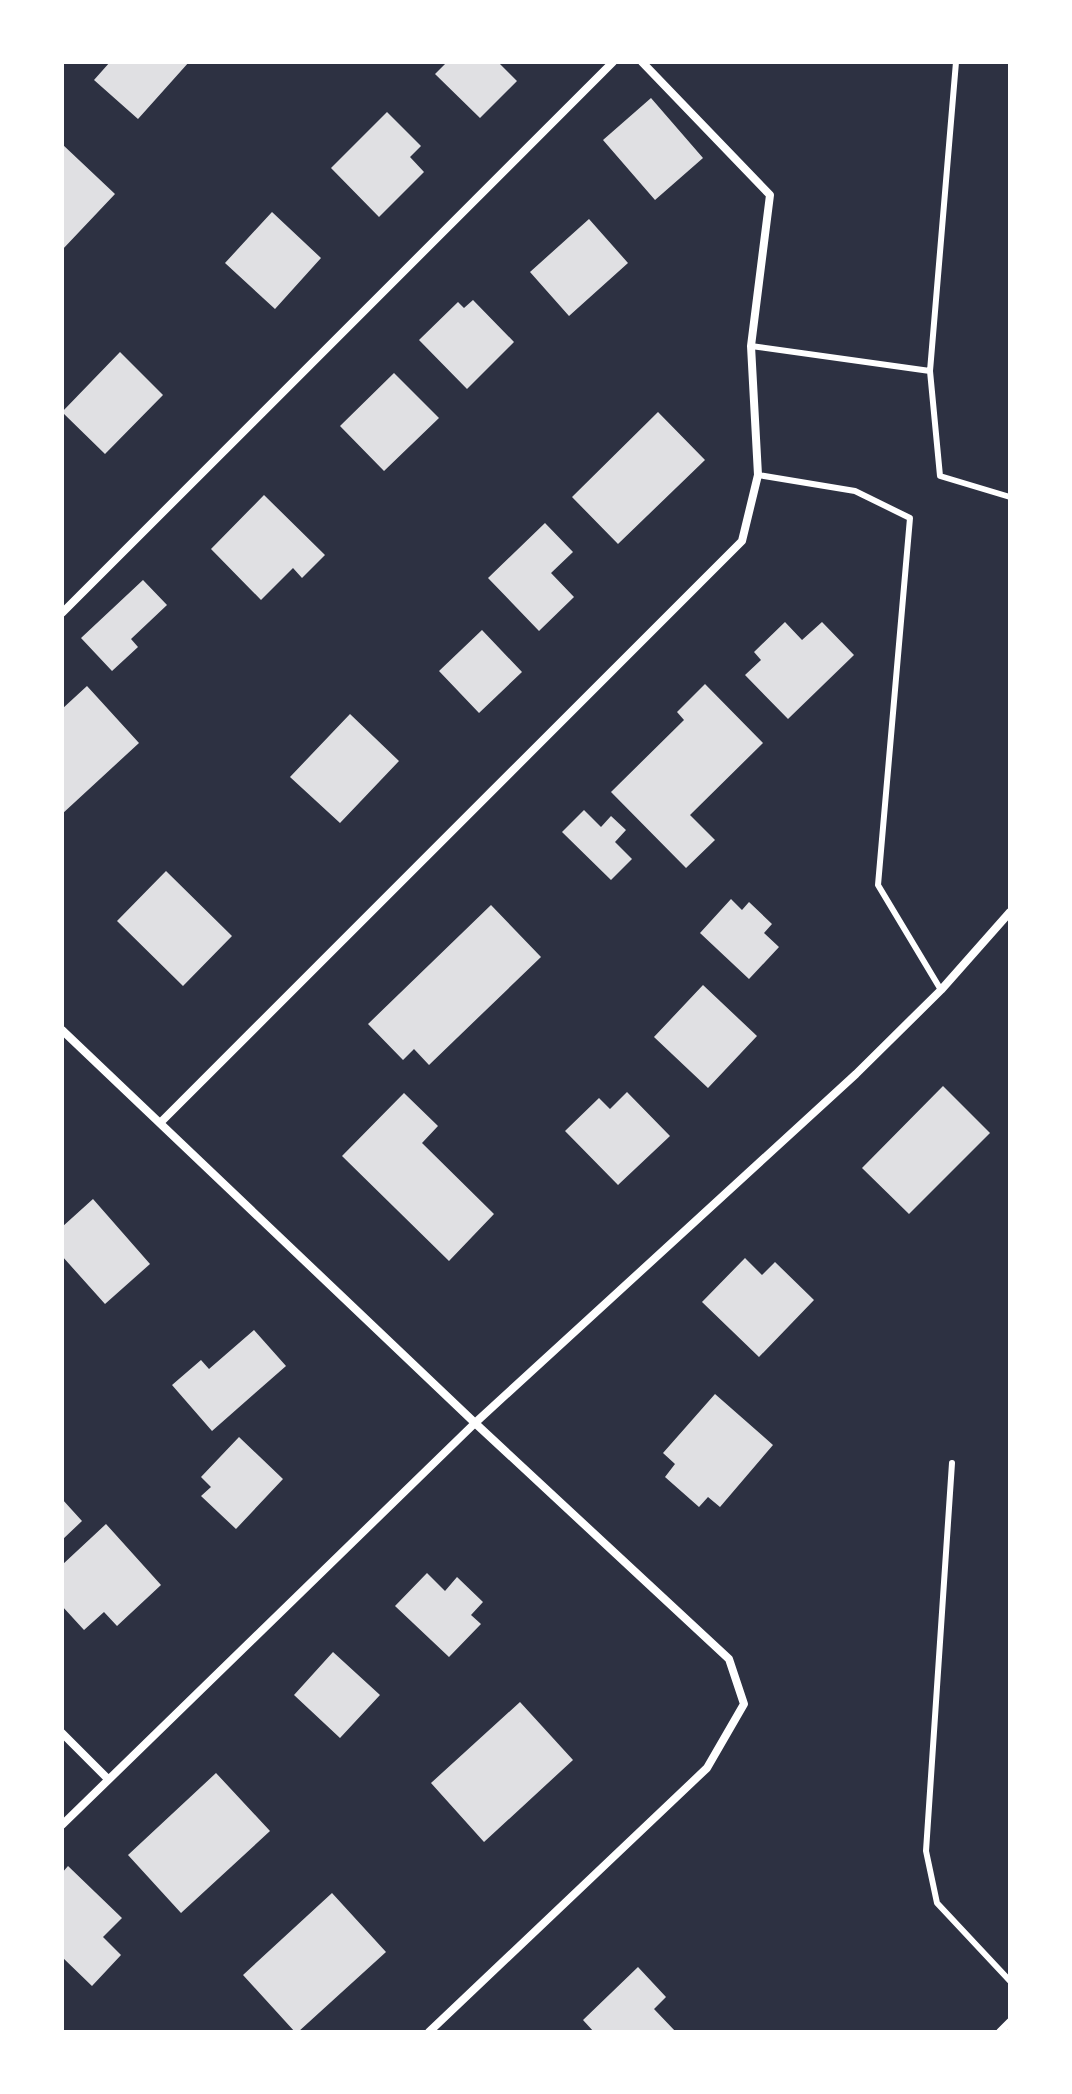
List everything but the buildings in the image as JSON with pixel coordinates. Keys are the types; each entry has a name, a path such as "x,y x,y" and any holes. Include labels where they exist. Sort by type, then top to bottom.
{"street":[{"path":"62,613 613,62"},
{"path":"161,1122 742,541 758,475 751,346 770,195 642,62"},
{"path":"62,1825 475,1423 856,1074 941,990 1010,912"},
{"path":"62,1030 475,1423 729,1659 744,1704 707,1768 429,2032"},
{"path":"62,1733 108,1779"},
{"path":"1000,2032 1010,2022"}],"lane":[{"path":"956,62 930,371 940,476 1010,497"},
{"path":"751,346 930,371"},
{"path":"758,475 855,491 910,518 878,885 941,990"},
{"path":"952,1463 926,1851 937,1903 1010,1981"}]}
